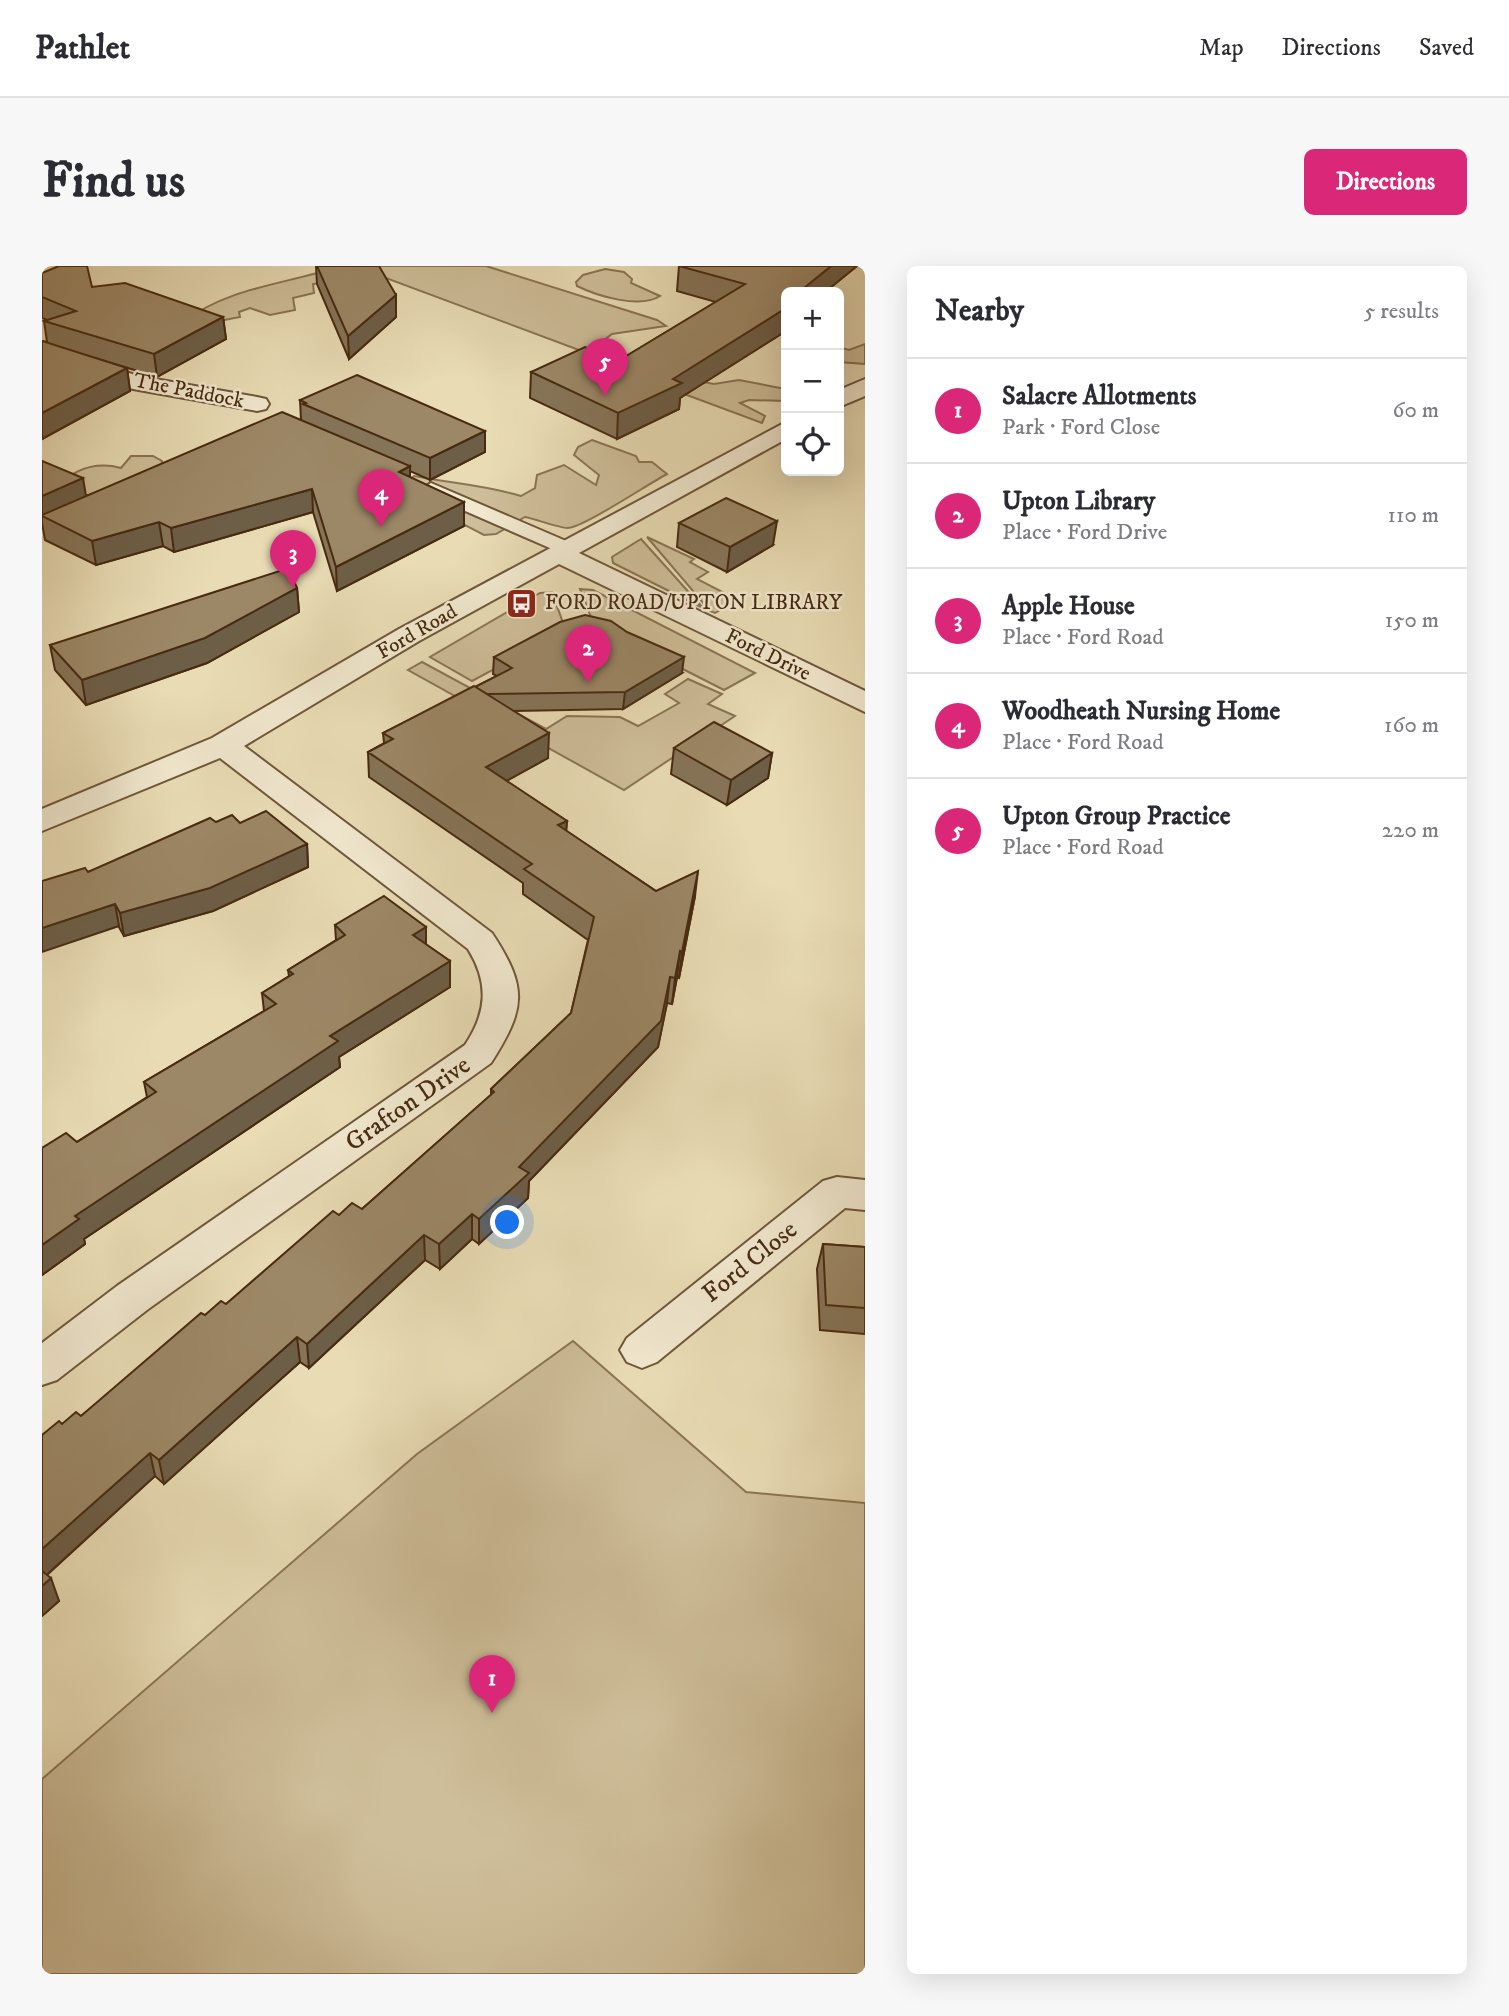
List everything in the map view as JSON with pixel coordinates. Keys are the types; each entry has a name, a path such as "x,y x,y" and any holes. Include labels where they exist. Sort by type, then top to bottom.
{"street":[{"name":"The Paddock","path":"42,351 133,382 257,404"},
{"path":"844,397 865,386"},
{"name":"Ford Road","path":"42,821 136,785 223,746 409,635 781,432"},
{"name":"Ford Drive","path":"562,550 865,703"},
{"name":"Grafton Drive","path":"42,1367 132,1298 478,1054 497,1026 504,996 497,967 480,941 223,746"},
{"name":"Ford Close","path":"642,1350 837,1192 865,1195"}],"lane":[{"path":"418,483 562,550"}],"shaded area":[{"path":"340,266 486,266 657,320 666,326 612,334 587,353 378,275 313,284 314,293 293,298 295,310 270,315 250,308 239,312 240,317 214,322 185,321 240,293"},
{"path":"605,269 624,272 632,279 631,283 660,296 652,300 618,300 577,286 576,282 583,275"},
{"path":"865,344 865,364 844,362 844,348 849,350"},
{"path":"739,380 781,388 781,401 749,400 740,403 765,416 762,423 660,385 698,381 714,384"},
{"path":"592,440 636,456 639,462 652,462 667,474 575,526 564,528 525,517 496,534 484,535 405,494 401,487 414,476 521,496 535,488 537,475 564,465 596,485 599,475 574,455 578,447"},
{"path":"131,456 153,456 162,461 161,470 100,497 42,497 78,471 98,466 121,468"},
{"path":"647,537 694,559 690,562 708,572 697,579 738,600 715,613 710,611"},
{"path":"641,539 703,608 613,563 612,557"},
{"path":"580,589 593,590 755,673 724,690 614,634 596,630"},
{"path":"552,592 567,634 558,635 472,681 430,657 540,593"},
{"path":"422,662 546,729 567,716 620,717 638,726 679,703 665,694 688,679 722,694 708,704 735,716 624,790 408,670"},
{"path":"573,1341 746,1492 865,1503 865,1974 42,1974 42,1779 417,1454"}],"building":[{"path":"59,266 87,266 92,287 125,283 223,317 154,354 44,321 76,311 42,297 42,273"},
{"path":"317,266 379,266 396,295 348,336"},
{"path":"679,266 831,266 805,287 781,287 781,311 673,379 682,383 618,413 531,372 585,347 618,361 745,284"},
{"path":"42,341 127,368 42,413"},
{"path":"357,375 485,431 430,458 303,404 306,403 300,400"},
{"path":"282,412 410,466 399,472 464,502 336,567 312,489 171,528 159,522 92,541 42,516 42,515"},
{"path":"42,461 83,478 42,496"},
{"path":"726,498 777,521 730,547 679,523"},
{"path":"289,568 297,588 205,638 82,680 50,645"},
{"path":"585,615 611,621 627,632 684,657 625,692 487,694 475,687 512,668 494,657 560,622"},
{"path":"474,686 549,733 486,767 567,821 558,825 656,891 698,871 682,952 680,951 675,978 670,977 661,1021 519,1167 529,1173 479,1219 472,1214 439,1244 424,1235 307,1344 297,1337 159,1460 150,1453 42,1549 42,1435 76,1412 81,1416 201,1313 205,1315 221,1301 226,1304 333,1211 339,1215 352,1203 362,1209 494,1092 491,1089 571,1013 594,917 524,869 532,864 368,752 393,739 383,733"},
{"path":"714,722 772,753 731,780 674,748"},
{"path":"266,811 307,844 210,888 120,913 115,904 42,928 42,881 85,868 88,872 210,818 216,822 232,815 240,823"},
{"path":"384,896 426,927 413,935 450,961 330,1036 338,1041 75,1216 79,1219 42,1245 42,1148 66,1133 77,1142 156,1092 144,1082 276,1004 262,993 293,974 288,970 345,935 335,925"},
{"path":"823,1244 865,1247 865,1308 826,1305"},
{"path":"42,1571 51,1578 42,1586"}],"place":[{"name":"Upton Group Practice","path":"605,396"},
{"name":"Woodheath Nursing Home","path":"381,527"},
{"name":"Apple House","path":"293,588"},
{"name":"FORD ROAD/UPTON LIBRARY","path":"522,603"},
{"name":"Upton Library","path":"588,683"},
{"name":"Salacre Allotments","path":"492,1713"}]}
